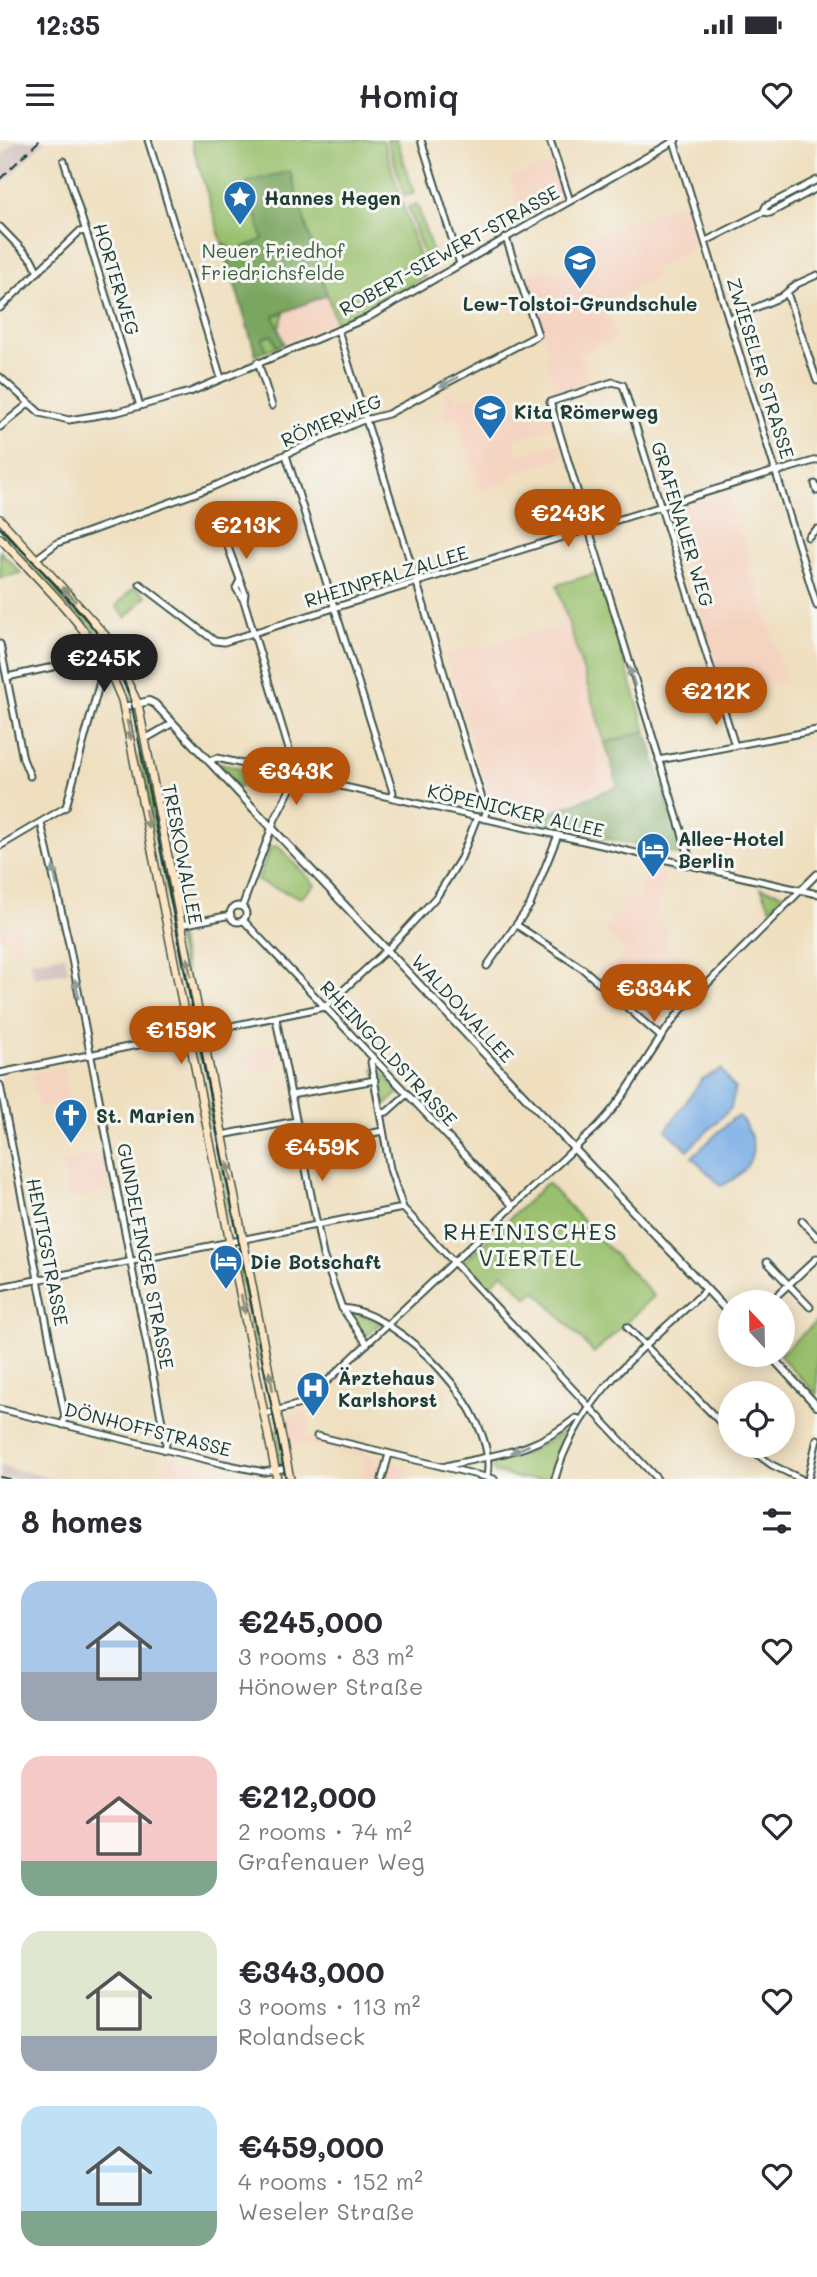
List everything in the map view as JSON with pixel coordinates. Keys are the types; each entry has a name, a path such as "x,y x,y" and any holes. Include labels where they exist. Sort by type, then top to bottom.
{"main road":[{"name":"TRESKOWALLEE","path":"1,521 105,635 138,704 290,1479"},
{"name":"TRESKOWALLEE","path":"0,538 89,635 111,672 124,707 276,1475"}],"street":[{"path":"148,140 222,378"},
{"path":"421,140 460,264"},
{"path":"550,140 570,201"},
{"name":"ROBERT-SIEWERT-STRASSE","path":"0,377 27,405 40,413 69,420 140,406 222,378 367,318 674,140"},
{"name":"ZWIESELER STRASSE","path":"674,140 817,606"},
{"name":"HORTERWEG","path":"64,161 140,406"},
{"path":"763,212 766,206 817,180"},
{"path":"706,241 763,212 770,213 817,188"},
{"path":"0,227 32,260 38,272"},
{"path":"0,308 79,232 86,231"},
{"name":"RÖMERWEG","path":"36,559 57,542 193,494 366,419 388,414 538,335 506,237"},
{"path":"729,319 787,293 797,284 817,275"},
{"path":"787,293 817,381"},
{"path":"338,330 486,811 484,819"},
{"path":"258,362 272,406"},
{"name":"GRAFENAUER WEG","path":"589,529 550,402 613,382 623,385 735,746"},
{"path":"0,427 27,405"},
{"path":"286,455 393,792 391,797"},
{"name":"RHEINPFALZALLEE","path":"140,584 219,642 417,587 589,529 817,460"},
{"path":"589,529 689,856 688,865"},
{"path":"808,537 817,529"},
{"path":"228,548 239,582 236,588 244,601 297,776 272,828 242,907"},
{"path":"0,644 23,759 30,776"},
{"path":"7,677 53,667"},
{"path":"0,846 66,807 101,678 111,672"},
{"path":"124,707 138,704"},
{"name":"WALDOWALLEE","path":"138,704 155,704 718,1302"},
{"path":"145,739 173,723"},
{"path":"659,760 817,730"},
{"name":"KÖPENICKER ALLEE","path":"209,761 215,758 817,894"},
{"path":"0,1073 276,1019 324,1007 387,950 442,890 461,858 477,817"},
{"name":"GUNDELFINGER STRASSE","path":"41,823 131,1261 165,1450"},
{"path":"487,966 517,926 541,880 558,835"},
{"path":"264,1414 304,1403 574,1149 629,1090 661,1037 693,997 817,874"},
{"path":"230,915 233,908 242,907"},
{"path":"230,915 236,921 243,920 246,913 242,907"},
{"path":"181,925 230,915"},
{"name":"RHEINGOLDSTRASSE","path":"243,920 513,1206"},
{"path":"517,926 583,969 661,1037"},
{"path":"276,1019 323,1255 342,1308 367,1344"},
{"path":"374,1059 371,1062 390,1169 403,1208 657,1479"},
{"path":"291,1095 375,1080"},
{"name":"HENTIGSTRASSE","path":"0,1085 65,1417 63,1424"},
{"path":"381,1113 387,1112 407,1094"},
{"path":"222,1135 296,1121"},
{"path":"301,1147 383,1131"},
{"path":"0,1287 403,1208"},
{"path":"802,1221 817,1237"},
{"path":"783,1290 817,1258"},
{"path":"767,1262 810,1307"},
{"path":"555,1479 579,1419 588,1407 613,1378 706,1290"},
{"path":"317,1436 490,1478 487,1460 470,1410 455,1388 389,1323 369,1313 342,1308"},
{"path":"627,1327 718,1421"},
{"path":"781,1367 817,1406"},
{"name":"DÖNHOFFSTRASSE","path":"0,1409 276,1475 288,1468"},
{"path":"446,1466 487,1460 537,1442 576,1418 579,1419"},
{"path":"808,1479 817,1439"},
{"path":"382,1479 389,1454"},
{"path":"762,1458 801,1479"}],"shaded area":[{"path":"17,140 46,140 0,186 0,157"},
{"path":"552,164 562,194 560,199 523,220 510,177"},
{"name":"Lew-Tolstoi-Grundschule","path":"686,201 699,241 697,246 654,269 656,277 605,304 616,338 580,357 589,384 556,394 544,356 549,353 525,276 552,267 554,273 591,260 584,237"},
{"path":"327,295 336,323 284,343 274,316"},
{"name":"Kita Römerweg","path":"453,391 456,400 481,394 485,405 493,402 497,414 545,400 554,427 514,440 518,455 558,443 563,458 511,474 512,481 480,490 458,418 446,422 441,407 448,404 444,394"},
{"path":"728,490 786,680 726,699 670,514 673,507"},
{"path":"562,601 619,786 530,821 494,813 445,655 562,625 557,603"},
{"path":"646,862 667,867 655,918 671,932 662,941 700,979 658,1028 602,977 625,951 604,932 611,914 629,894 637,901"},
{"path":"18,926 23,948 11,950 8,939 0,941 0,929"},
{"path":"65,955 68,972 34,978 31,961"},
{"path":"276,1046 280,1067 249,1073 245,1052"},
{"path":"63,1067 69,1102 38,1108 31,1073"},
{"path":"104,1153 111,1192 67,1201 62,1162"},
{"path":"307,1410 310,1425 306,1438 365,1451 363,1456 304,1443 289,1446 283,1417"},
{"path":"365,1456 381,1459 375,1479 360,1479"},
{"path":"169,1457 217,1469 259,1479 164,1479"},
{"path":"390,1462 408,1465 405,1479 386,1479"},
{"path":"0,1466 27,1472 53,1479 0,1479"}],"green space":[{"name":"Neuer Friedhof Friedrichsfelde","path":"191,140 383,140 425,277 365,311 336,323 327,294 286,308 277,333 283,344 256,355"},
{"path":"387,140 397,140 414,193 405,196"},
{"name":"Neuer Friedhof Friedrichsfelde","path":"290,171 327,295 274,316 284,343 277,347 272,335 263,338 266,351 256,355 223,243 236,251 263,239 247,182"},
{"path":"417,204 436,263 427,266 408,207"},
{"path":"4,530 92,624 105,642 132,699 127,700 103,653 72,612 0,535"},
{"path":"0,551 21,573 0,578"},
{"path":"597,573 646,731 605,743 557,585"},
{"path":"134,587 146,596 126,618 116,606"},
{"path":"646,731 682,850 678,855 530,821 618,786 605,743"},
{"path":"144,754 195,1019 139,755"},
{"path":"220,763 252,771 250,783 238,787 219,766"},
{"path":"278,846 315,885 301,898 257,881 271,847"},
{"path":"761,888 782,893 782,897 771,909"},
{"path":"196,1052 209,1110 213,1110 235,1228 230,1229 218,1166 222,1165 217,1136 213,1140"},
{"path":"377,1067 400,1092 385,1106 374,1068"},
{"path":"547,1183 654,1296 594,1353 536,1291 527,1298 503,1273 488,1287 464,1262"},
{"path":"240,1251 262,1353 259,1365 235,1253"},
{"path":"352,1311 381,1322 365,1337 349,1315"},
{"path":"817,1321 817,1395 790,1367 795,1367 795,1341"},
{"path":"573,1426 549,1479 521,1479 494,1472 493,1463 529,1452"},
{"path":"277,1429 283,1461 280,1464 270,1431"}],"water":[{"path":"721,1069 735,1089 731,1108 688,1150 666,1130 702,1079"},
{"path":"739,1116 751,1137 751,1156 741,1173 721,1186 692,1157 732,1119"}],"tram line":[{"path":"0,528 57,586 92,627 108,649 130,697 286,1479"},
{"path":"0,1477 10,1479"}],"railway":[{"path":"0,179 40,140"}],"place":[{"name":"Hannes Hegen","path":"240,227"},
{"name":"Lew-Tolstoi-Grundschule","path":"580,291"},
{"name":"Kita Römerweg","path":"490,441"},
{"name":"Allee-Hotel Berlin","path":"653,879"},
{"name":"St. Marien","path":"71,1145"},
{"name":"Die Botschaft","path":"226,1291"},
{"name":"Ärztehaus Karlshorst","path":"313,1418"}],"district":[{"name":"RHEINISCHES VIERTEL","path":"531,1244"}]}
